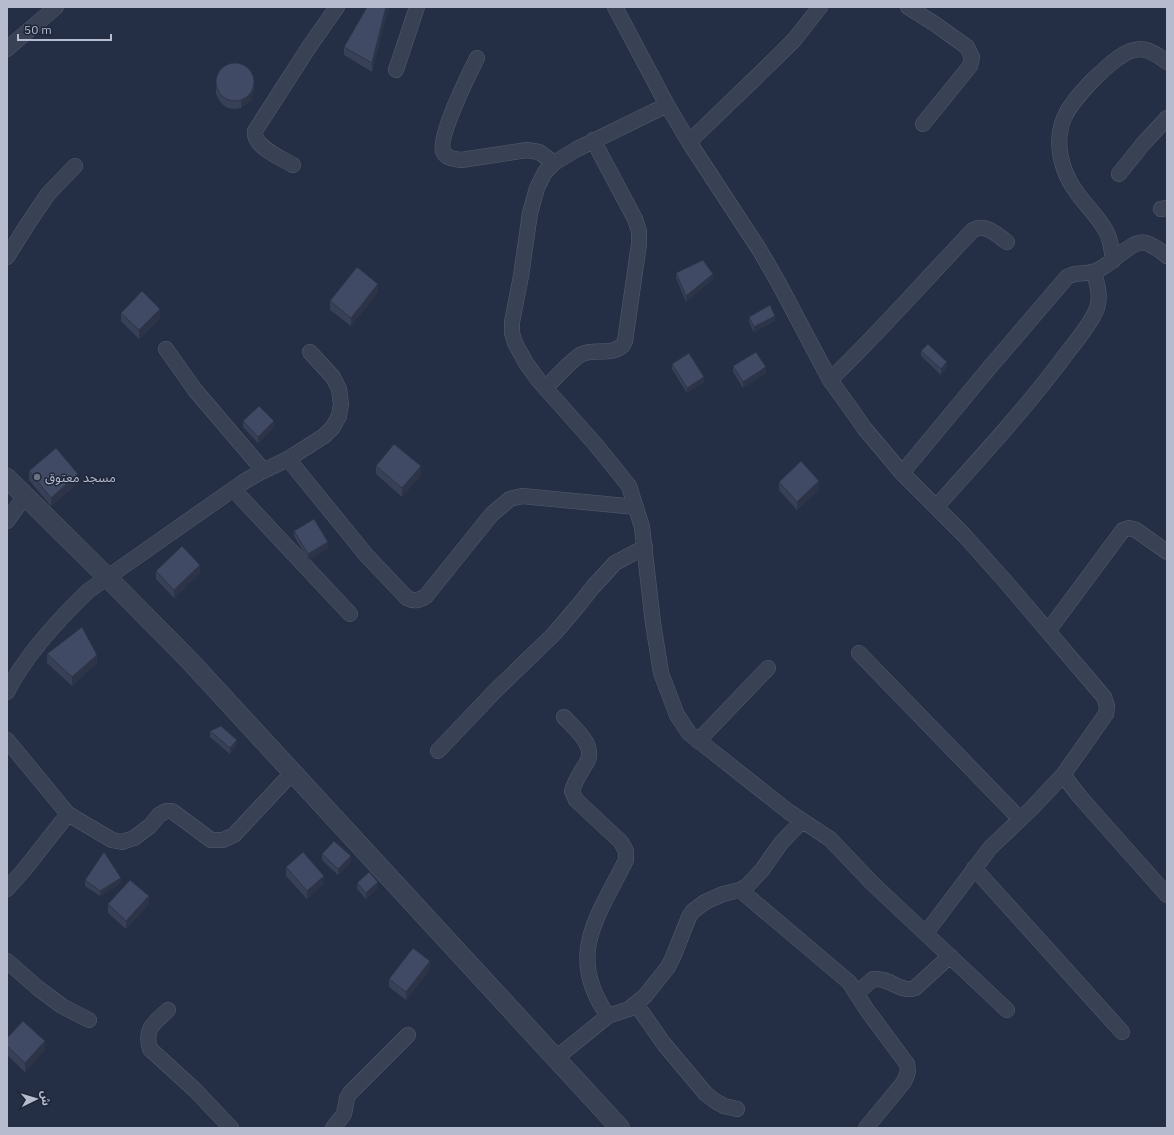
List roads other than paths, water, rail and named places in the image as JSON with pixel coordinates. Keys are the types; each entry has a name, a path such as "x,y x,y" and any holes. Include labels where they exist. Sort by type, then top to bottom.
{"street":[{"path":"7,49 56,7"},
{"path":"293,165 263,147 254,136 255,131 305,53 337,7"},
{"path":"396,70 416,7"},
{"path":"615,7 688,142 759,249 830,380 865,429 902,473 1000,575 1104,697 1107,706 1106,714 1063,776 990,848 926,933"},
{"path":"688,142 778,57 794,40 820,7"},
{"path":"908,7 967,47 972,57 970,66 923,124"},
{"path":"1113,261 1111,245 1106,231 1074,190 1063,168 1060,155 1060,139 1064,119 1080,93 1107,66 1124,53 1133,50 1147,50 1155,53 1167,62"},
{"path":"477,58 458,98 442,143 443,152 446,156 461,160 527,150 539,152 554,162"},
{"path":"667,105 593,140 554,162 545,172 533,200 530,213 521,276 512,322 512,333 515,343 532,372 618,471 629,486 642,527 660,673 677,715 689,733 753,785 802,821 830,839 873,884 1007,1010"},
{"path":"1119,174 1143,144 1167,118"},
{"path":"545,388 580,355 590,352 615,350 623,346 625,341 639,244 638,231 635,219 593,140"},
{"path":"7,257 28,222 48,194 75,166"},
{"path":"830,380 856,355 973,230 983,227 1007,242"},
{"path":"902,473 1062,282 1071,274 1094,272 1106,267 1137,243 1141,242 1147,243 1167,256"},
{"path":"936,507 1013,421 1048,378 1097,310 1099,300 1094,272"},
{"path":"166,349 195,390 264,471"},
{"path":"7,692 22,668 69,610 88,591 200,514 233,489 288,459 324,436 333,427 339,416 341,404 339,389 333,377 310,352"},
{"path":"288,459 367,556 407,598 412,600 421,599 426,596 492,514 510,499 522,496 636,507"},
{"path":"7,478 190,661 620,1128"},
{"path":"233,489 350,614"},
{"path":"7,521 26,496"},
{"path":"1048,632 1123,530 1129,528 1136,530 1167,552"},
{"path":"438,751 495,691 554,634 615,563 645,547"},
{"path":"859,653 1020,819"},
{"path":"698,741 768,668"},
{"path":"564,717 585,739 588,749 588,760 575,781 572,791 576,800 621,842 627,856 596,918 588,943 586,955 588,974 592,988 601,1007 608,1016"},
{"path":"7,740 68,814 112,840 122,842 134,838 166,811 172,811 211,840 223,840 234,835 292,773"},
{"path":"1063,776 1167,895"},
{"path":"7,889 68,814"},
{"path":"556,1058 608,1016 629,1009 645,996 668,966 673,957 688,917 693,911 712,898 740,890 751,882 762,870 781,843 802,821"},
{"path":"974,868 1122,1032"},
{"path":"740,890 849,982 857,992 867,1010 907,1064 907,1075 903,1083 866,1128"},
{"path":"857,992 873,979 885,980 910,990 915,988 950,956"},
{"path":"7,961 39,989 62,1006 89,1020"},
{"path":"636,1004 664,1044 706,1094 724,1106 737,1109"},
{"path":"168,1010 148,1030 147,1039 150,1048 195,1090 231,1128"},
{"path":"333,1128 344,1114 347,1098 350,1092 408,1035"}],"place":[{"name":"مسجد معتوق","path":"37,477"}]}
